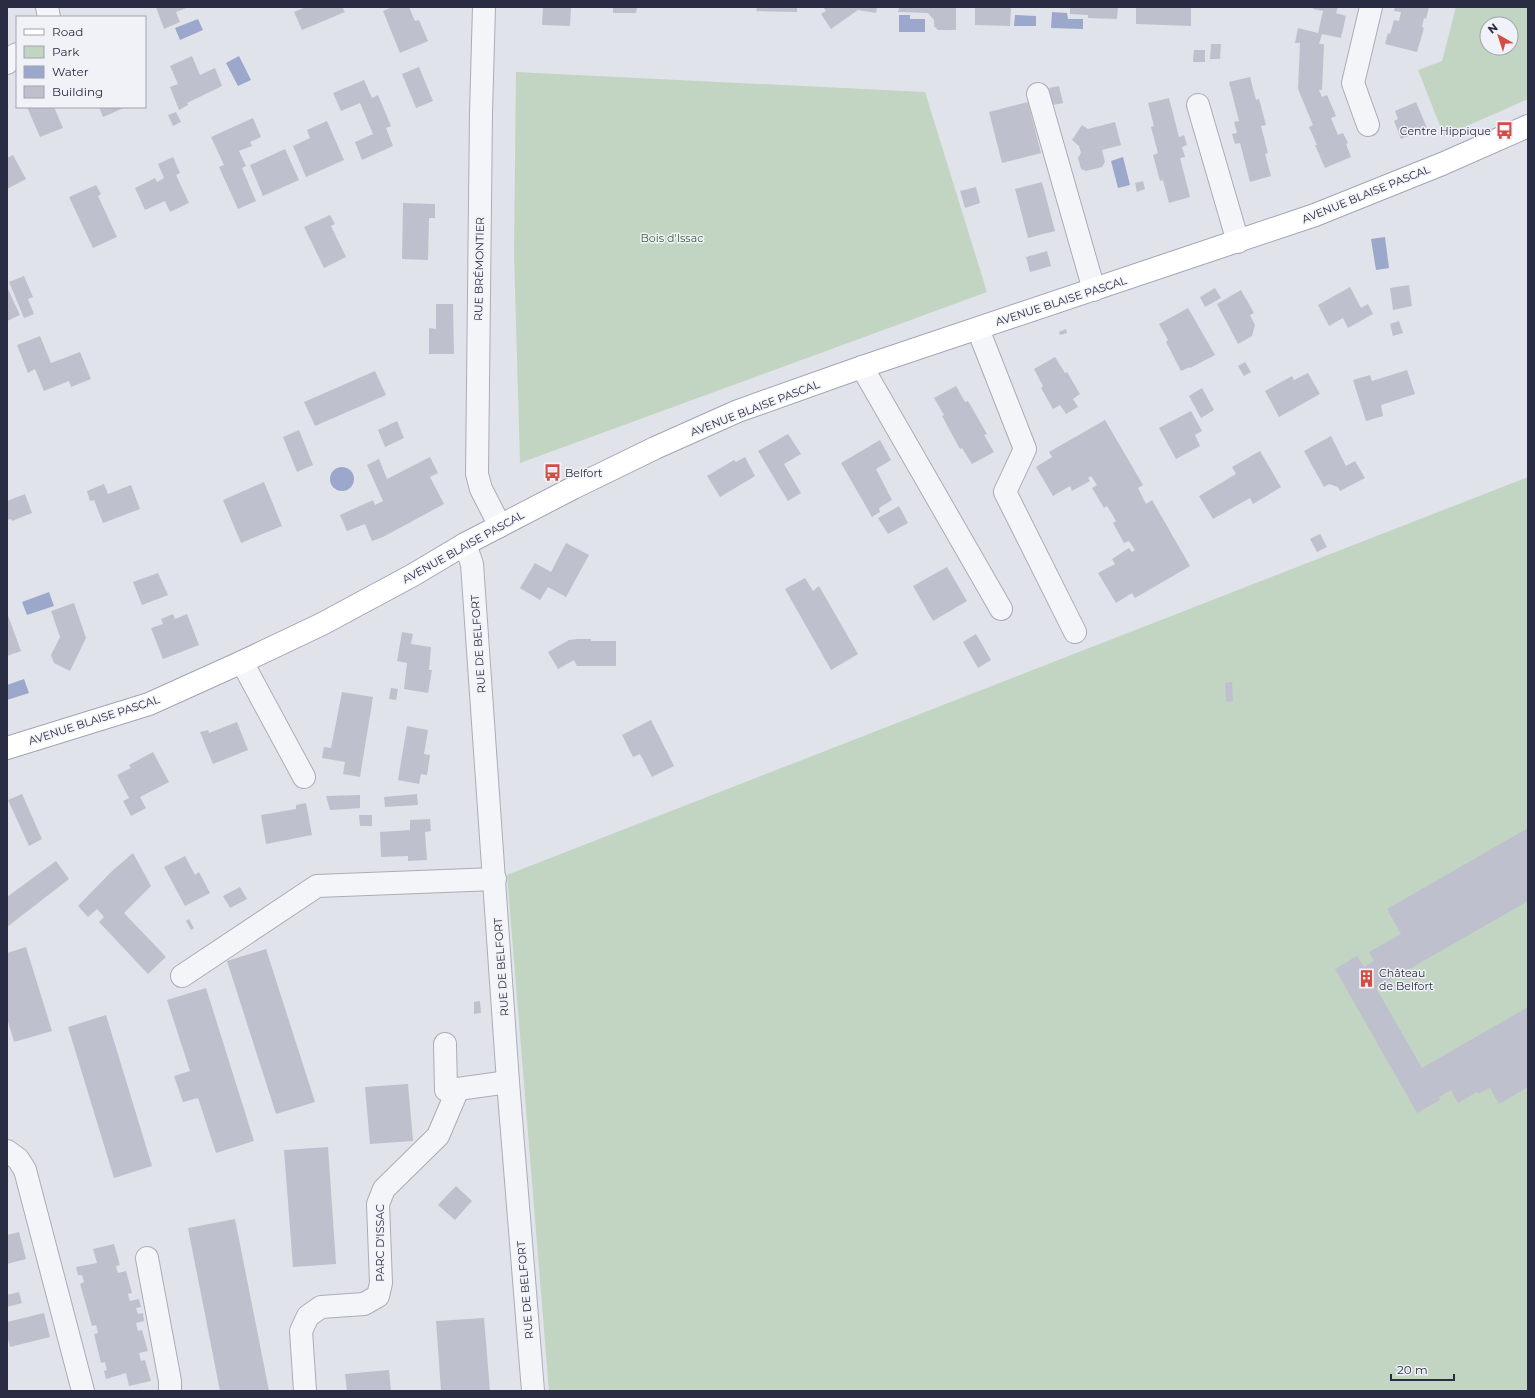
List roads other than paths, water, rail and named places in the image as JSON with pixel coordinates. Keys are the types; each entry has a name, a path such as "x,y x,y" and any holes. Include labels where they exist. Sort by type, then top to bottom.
{"main road":[{"name":"AVENUE BLAISE PASCAL","path":"7,748 149,704 242,662 322,624 413,575 465,544 648,451 738,412 862,367 1315,215 1379,190 1528,126"}],"street":[{"name":"RUE BRÉMONTIER","path":"484,7 481,113 477,474 481,489 500,526"},
{"path":"1368,125 1353,83 1371,7"},
{"path":"1038,94 1094,290"},
{"path":"1198,105 1238,242"},
{"path":"978,329 1025,449 1005,492 1075,632"},
{"path":"862,367 1001,609"},
{"name":"RUE DE BELFORT","path":"465,544 472,564 508,1082 533,1391"},
{"path":"242,662 304,777"},
{"path":"182,976 317,886 495,879"},
{"path":"444,1044 446,1090 508,1082"},
{"name":"PARC D'ISSAC","path":"305,1391 301,1331 308,1316 321,1307 364,1304 378,1296 381,1283 378,1204 384,1189 438,1136 458,1088"},
{"path":"7,1151 18,1159 25,1170 83,1391"},
{"path":"147,1258 170,1381 170,1391"}],"water":[{"path":"1052,12 1067,13 1068,19 1083,19 1083,29 1051,28"},
{"path":"899,15 910,15 910,19 925,19 925,32 899,32"},
{"path":"1015,15 1036,16 1036,26 1014,26"},
{"path":"198,19 203,30 180,40 175,28"},
{"path":"239,56 251,80 238,86 226,63"},
{"path":"1123,157 1130,185 1118,188 1111,161"},
{"path":"1385,237 1389,268 1376,270 1371,239"},
{"path":"342,467 350,471 354,479 350,487 342,491 334,487 330,479 334,471"},
{"path":"49,592 54,606 27,615 22,602"},
{"path":"24,679 29,693 7,700 7,685"}],"place":[{"name":"Centre Hippique","path":"1504,131"},
{"name":"Belfort","path":"552,473"},
{"name":"Château de Belfort","path":"1366,979"}],"park label":[{"name":"Bois d'Issac","path":"672,238"}]}
